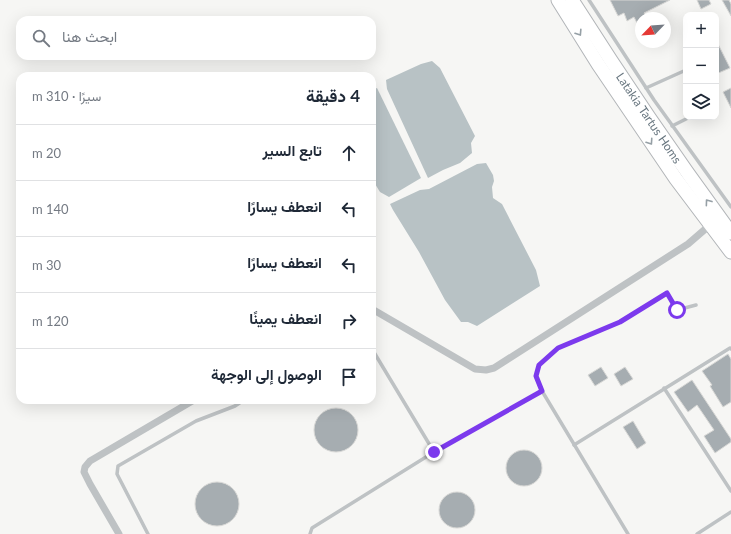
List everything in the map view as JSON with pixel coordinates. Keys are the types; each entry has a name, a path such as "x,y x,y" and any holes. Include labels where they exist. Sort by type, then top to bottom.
{"highway":[{"path":"558,0 647,138 731,252"},
{"name":"Latakia Tartus Homs","path":"572,0 609,59 686,172 731,233"}],"street":[{"path":"376,311 475,369 486,370 494,368 688,244 710,225"},
{"path":"119,534 84,472 86,467 90,461 187,404"}],"lane":[{"path":"589,0 672,126 731,207"},
{"path":"646,88 683,71"},
{"path":"672,126 684,120"},
{"path":"628,534 542,391 536,376 539,365 558,348 620,322 667,293 677,310 696,305"},
{"path":"574,445 664,388 730,348 731,349"},
{"path":"376,356 434,452"},
{"path":"664,388 731,491"},
{"path":"310,534 312,528 434,452 542,391"},
{"path":"148,534 117,474 118,466 196,421 238,404"},
{"path":"697,534 731,512"}],"shaded area":[{"path":"432,61 440,68 475,136 471,143 472,153 460,163 428,178 387,89 386,80 421,64"},
{"path":"376,88 421,178 389,197 380,192 376,186"},
{"path":"486,163 493,175 493,198 502,204 536,270 540,286 477,326 468,322 461,322 445,300 419,252 390,204 420,190 429,189 477,164"}],"building":[{"path":"610,0 670,0 646,12 635,12 635,19 634,17 627,21 624,13 618,16"},
{"path":"697,0 709,0 711,4 701,9"},
{"path":"722,0 729,0 731,4 731,16"},
{"path":"719,46 730,68 719,73"},
{"path":"731,88 731,108 723,92"},
{"path":"728,354 731,359 731,402 723,407 710,386 712,385 702,371"},
{"path":"601,367 608,378 595,386 588,375"},
{"path":"625,367 633,379 621,386 614,374"},
{"path":"692,380 731,439 731,442 715,453 704,436 714,430 697,405 688,412 674,392"},
{"path":"332,408 340,408 352,414 358,426 358,434 352,446 340,452 332,452 320,446 314,434 314,426 320,414"},
{"path":"633,421 646,443 637,449 623,427"},
{"path":"524,450 534,453 539,458 542,468 539,478 534,483 524,486 514,483 509,478 506,468 509,458 514,453"},
{"path":"213,482 221,482 233,488 239,500 239,508 233,520 221,526 213,526 201,520 195,508 195,500 201,488"},
{"path":"457,492 467,495 472,500 475,510 472,520 467,525 457,528 447,525 442,520 439,510 442,500 447,495"}],"route":[{"path":"434,452 542,391 536,376 539,365 558,348 620,322 667,293 677,310"}]}
